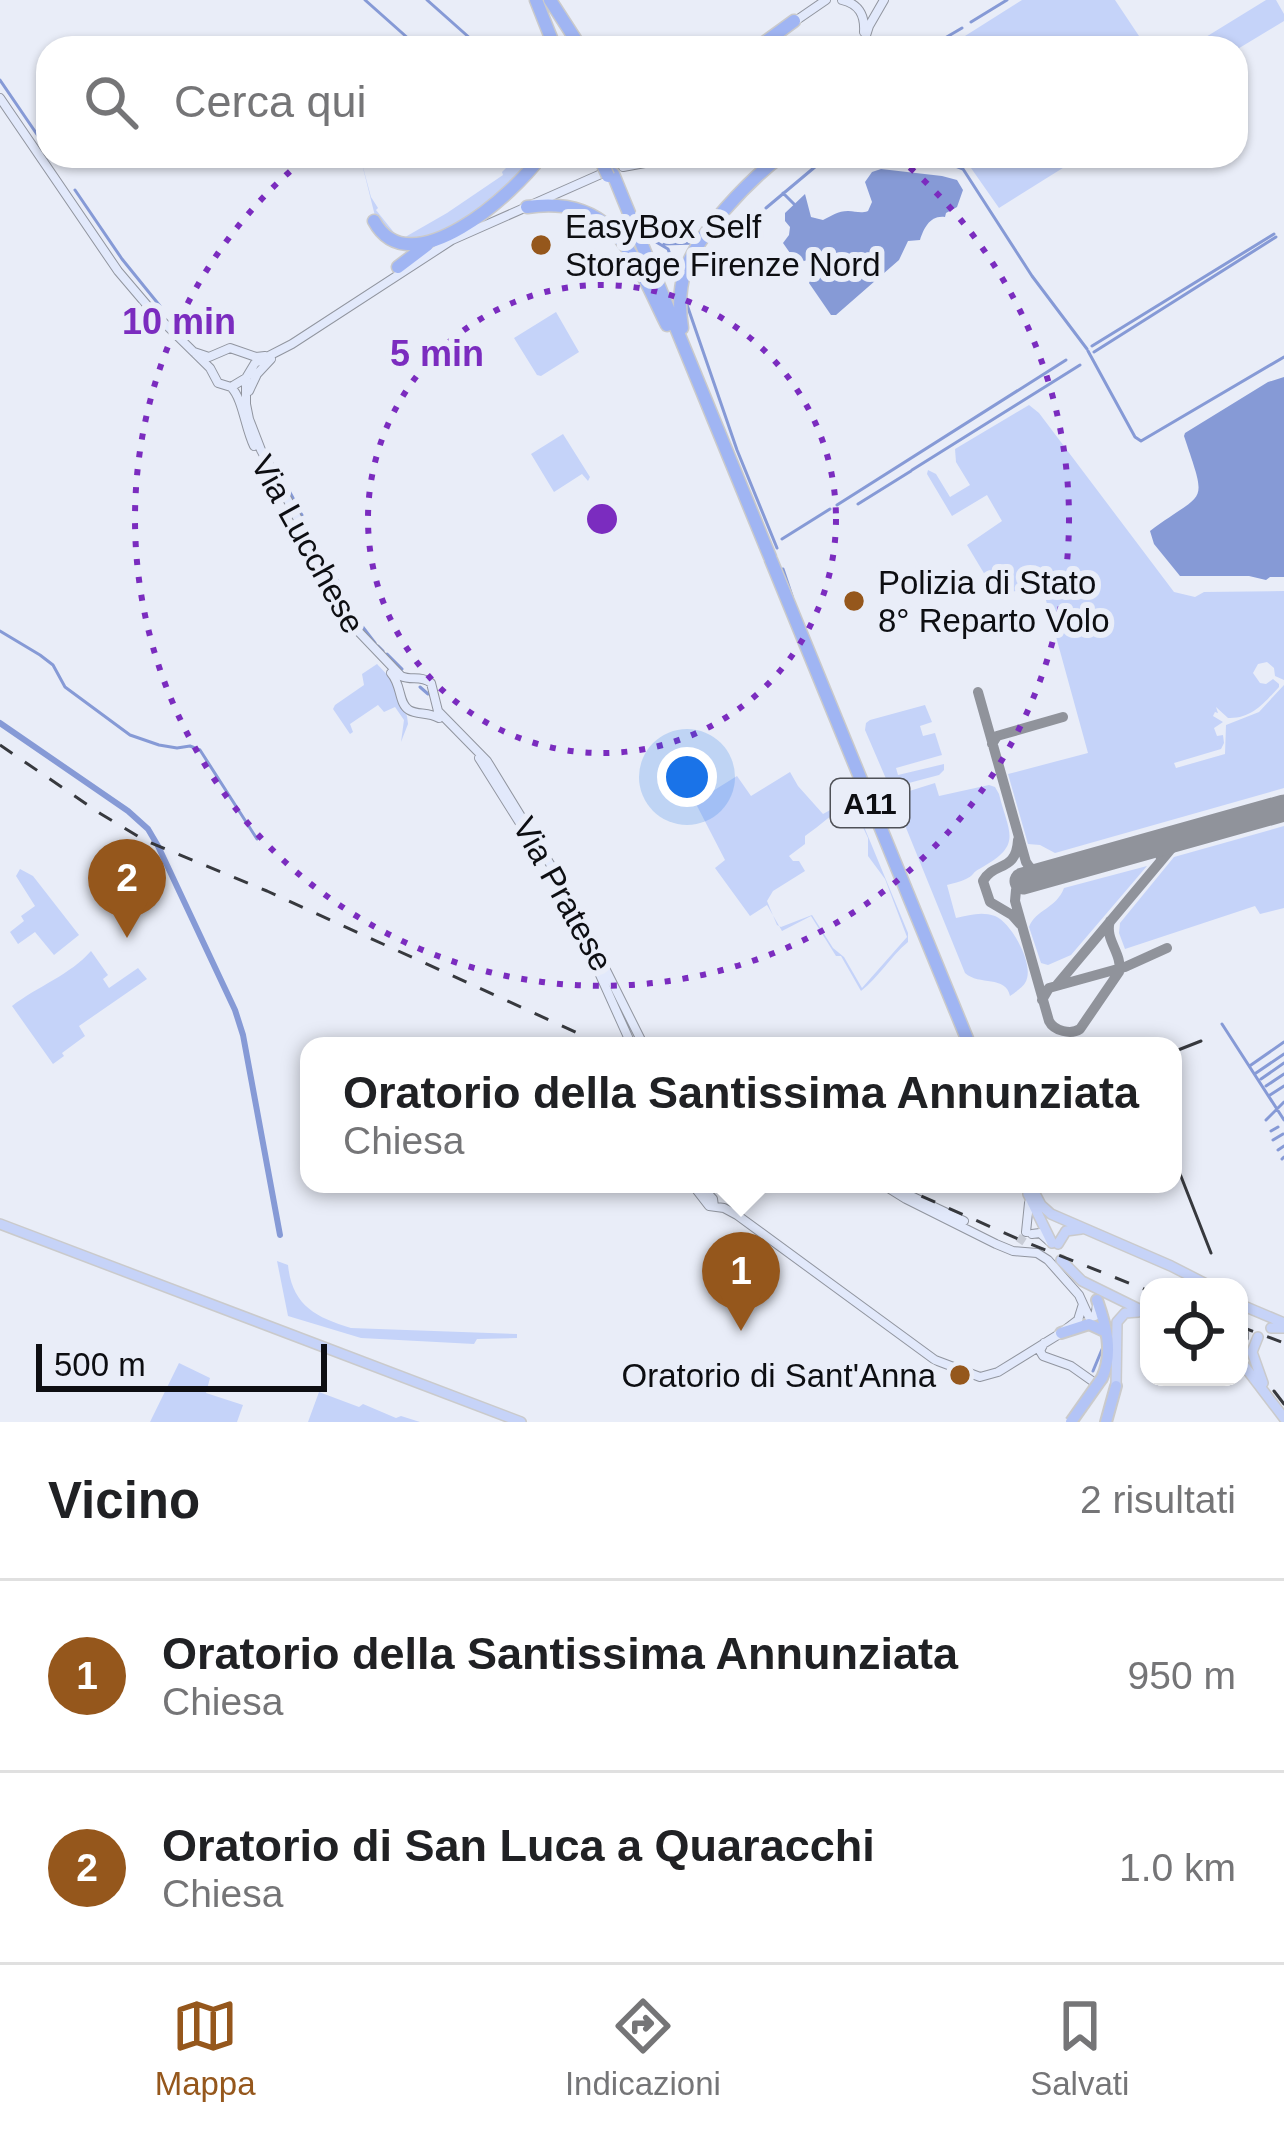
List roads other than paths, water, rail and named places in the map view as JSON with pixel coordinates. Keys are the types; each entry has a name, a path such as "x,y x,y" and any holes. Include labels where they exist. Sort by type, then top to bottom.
{"highway":[{"path":"539,0 551,36"},
{"path":"539,0 570,36"},
{"path":"773,36 794,21"},
{"path":"398,267 493,206 531,168"},
{"name":"A11","path":"609,168 676,344 963,1037"},
{"name":"A11","path":"609,168 768,559"},
{"path":"719,433 683,332 682,281 692,257 742,191 768,168"},
{"path":"527,207 559,204 608,224 634,258 676,344"},
{"path":"374,221 386,238 398,244 416,246 438,238"},
{"path":"1071,1422 1106,1369 1109,1351 1097,1300"},
{"path":"1061,1333 1092,1324 1106,1334"},
{"path":"1097,1385 1105,1395 1107,1415"},
{"path":"1107,1415 1116,1386"}],"main road":[{"path":"779,36 826,0"},
{"path":"813,8 840,0 855,5 862,14 862,36"},
{"path":"866,36 884,0"},
{"name":"Via Lucchese","path":"0,98 36,150"},
{"name":"Via Lucchese","path":"48,168 128,284 218,383 238,395 247,433 350,627 396,678 406,707 436,715 473,747"},
{"path":"231,387 247,377 256,363 444,244 607,168"},
{"path":"209,368 213,356 224,349 259,357 272,352 465,228 607,168"},
{"path":"191,350 233,343 253,354 272,352"},
{"path":"246,404 259,371 292,344"},
{"name":"Via Lucchese","path":"236,349 248,359 246,404 261,450 357,630 403,677 430,682 438,711 473,747"},
{"path":"191,350 213,356"},
{"path":"401,692 412,679"},
{"path":"422,712 435,698"},
{"name":"Via Pratese","path":"473,747 570,909 628,1037"},
{"name":"Via Pratese","path":"473,747 487,761 575,906 640,1037"},
{"path":"701,1193 707,1205 733,1213 935,1360 986,1377 1061,1333 1078,1320 1083,1304"},
{"path":"897,1193 1003,1248 1034,1250 1054,1265 1092,1318 1097,1300 1061,1260"},
{"path":"903,1193 1014,1244"},
{"path":"1027,1193 1029,1233 1039,1233 1053,1243"},
{"path":"1029,1193 1053,1243"},
{"path":"1031,1193 1047,1211 1192,1278"},
{"path":"0,1222 521,1422"},
{"path":"1053,1243 1069,1229 1092,1232"},
{"path":"1082,1281 1140,1310"},
{"path":"1248,1308 1284,1325"},
{"path":"1045,1342 1042,1355 1071,1366 1097,1385 1116,1386 1117,1322 1126,1312 1140,1313"},
{"path":"1271,1328 1284,1325"},
{"path":"1258,1337 1253,1358 1273,1404"},
{"path":"1248,1369 1284,1418"}],"waterway":[{"path":"365,0 406,36"},
{"path":"427,0 468,36"},
{"path":"971,22 1007,0"},
{"path":"948,36 962,28"},
{"path":"0,80 36,133"},
{"path":"766,208 814,168"},
{"path":"960,168 1087,349"},
{"path":"75,190 160,306"},
{"path":"783,193 794,204"},
{"path":"707,241 735,232 763,211"},
{"path":"1092,346 1274,234"},
{"path":"1094,352 1276,237"},
{"path":"651,239 668,249 677,274"},
{"path":"664,244 696,243"},
{"path":"685,299 777,548"},
{"path":"1088,351 1141,441 1284,357"},
{"path":"837,505 1066,360"},
{"path":"912,470 1080,365"},
{"path":"275,465 293,498"},
{"path":"858,504 911,471"},
{"path":"782,539 830,509"},
{"path":"783,569 792,596"},
{"path":"335,576 375,643"},
{"path":"0,631 53,665 65,687 130,735 159,745 200,750 257,839"},
{"path":"378,646 383,651"},
{"path":"387,654 402,669"},
{"path":"420,687 428,694"},
{"path":"0,723 128,811 158,846 243,1035 280,1235"},
{"path":"1222,1024 1284,1120"},
{"path":"1251,1065 1284,1042"},
{"path":"1256,1073 1284,1054"},
{"path":"1261,1079 1284,1063"},
{"path":"1266,1086 1284,1074"},
{"path":"1270,1095 1284,1086"},
{"path":"1266,1120 1284,1102"},
{"path":"1271,1131 1278,1127"},
{"path":"1273,1140 1283,1134"},
{"path":"1278,1150 1284,1146"},
{"path":"1093,1371 1103,1347"}],"tunnel":[{"path":"598,171 606,168"},
{"path":"1019,1243 1026,1232"}],"tram line":[{"path":"1182,1048 1201,1041"},
{"path":"1182,1179 1211,1253"},
{"path":"1274,1391 1284,1404"}],"railway":[{"path":"0,745 144,840 586,1037"},
{"path":"914,1193 1140,1287"},
{"path":"1248,1329 1284,1343"}],"place":[{"name":"EasyBox Self Storage Firenze Nord","path":"541,245"},
{"name":"Polizia di Stato 8° Reparto Volo","path":"854,601"},
{"name":"Oratorio di San Luca a Quaracchi","path":"127,938"},
{"name":"Oratorio della Santissima Annunziata","path":"741,1331"},
{"name":"Oratorio di Sant'Anna","path":"960,1375"}]}
